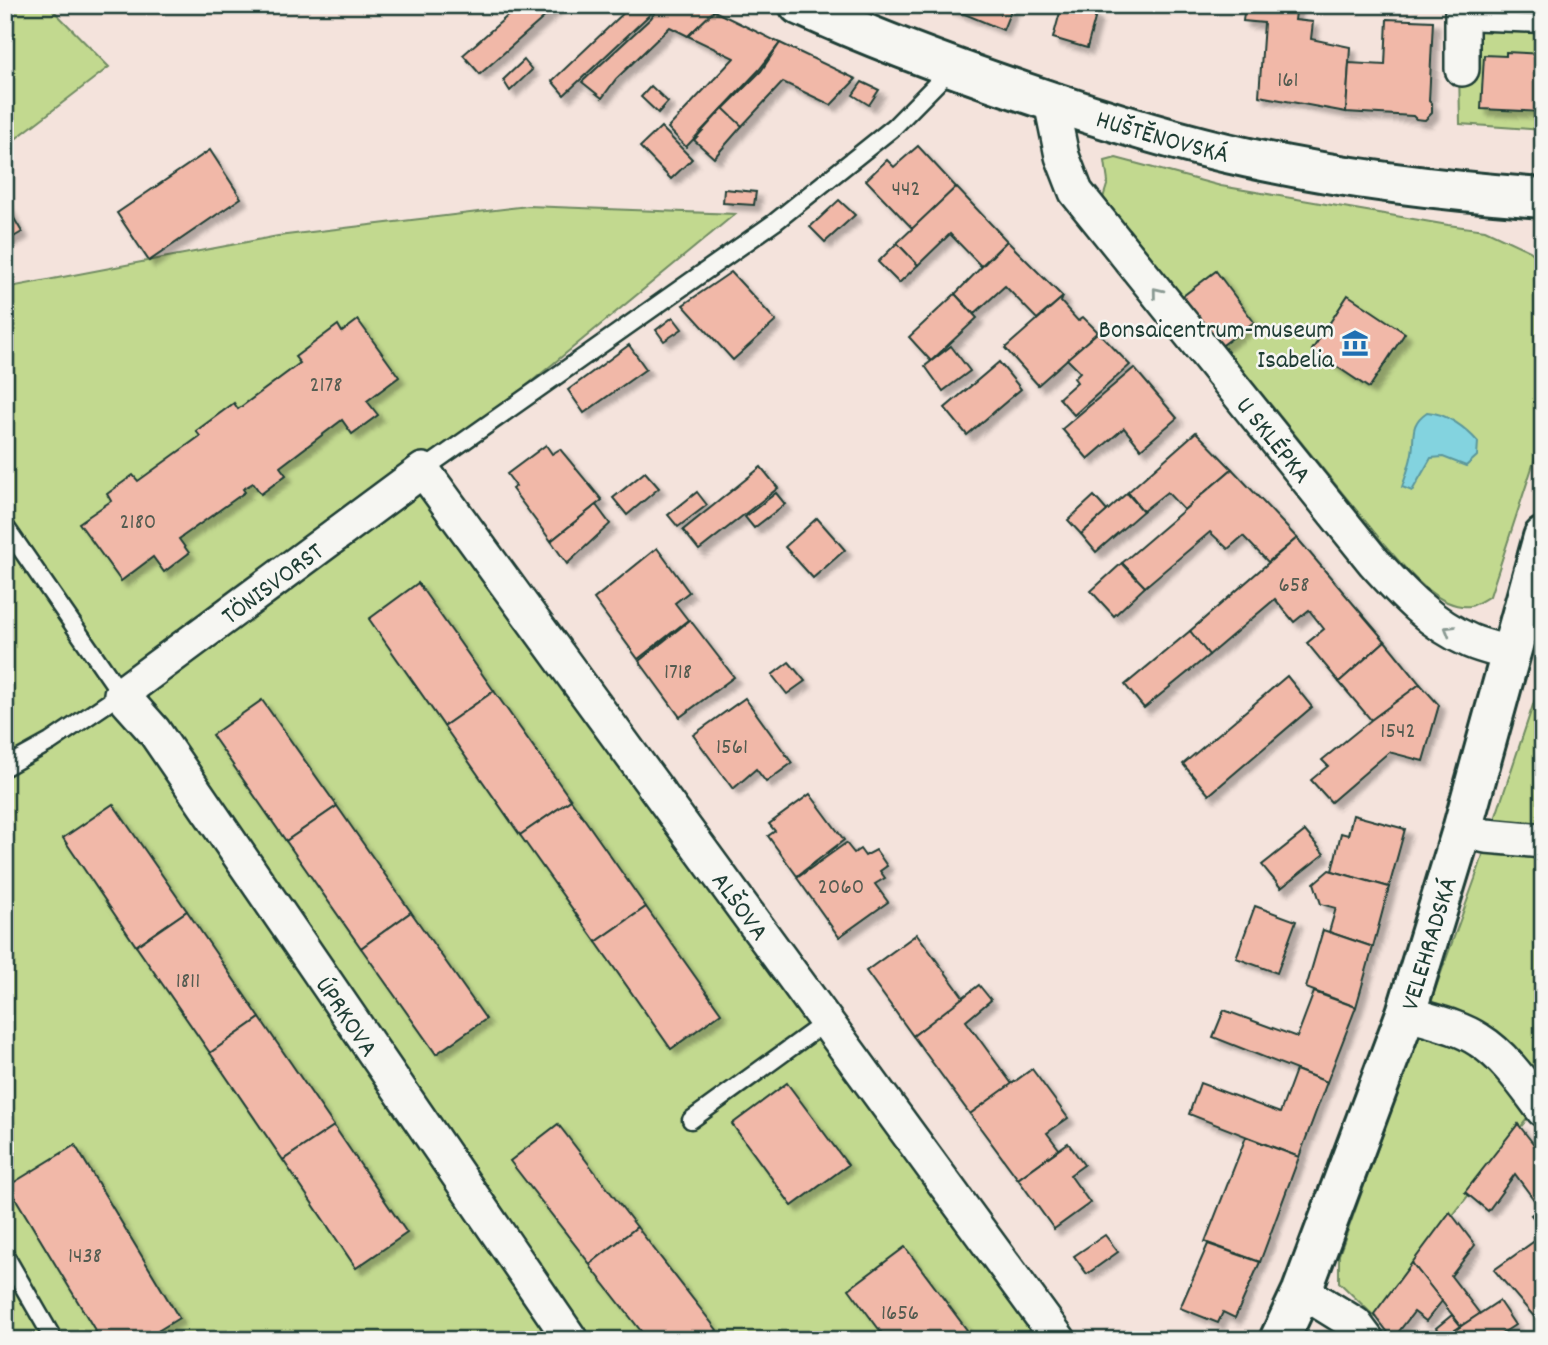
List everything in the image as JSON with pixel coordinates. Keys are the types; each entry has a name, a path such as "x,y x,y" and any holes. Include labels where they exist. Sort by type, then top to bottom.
{"street":[{"name":"HUŠTĚNOVSKÁ","path":"799,5 844,26 952,68 1169,138 1249,158 1350,176 1543,198"},
{"path":"1462,13 1462,69"},
{"name":"U SKLÉPKA","path":"1051,102 1062,156 1076,191 1374,562 1423,612 1448,630 1473,642 1512,654"},
{"name":"TÖNISVORST","path":"121,694 423,470"},
{"name":"ALŠOVA","path":"423,470 1059,1340"},
{"name":"VELEHRADSKÁ","path":"1279,1340 1302,1291 1406,1013 1540,560"},
{"name":"ÚPRKOVA","path":"121,694 154,731 571,1340"},
{"path":"1462,830 1486,836 1543,841"},
{"path":"1406,1013 1479,1039 1495,1051 1543,1110"},
{"path":"1302,1291 1355,1324 1367,1340"}],"lane":[{"path":"1462,13 1543,24"},
{"path":"423,470 775,222 894,127 952,68"},
{"path":"5,526 12,551 121,694 50,742 5,767"},
{"path":"691,1120 826,1022"},
{"path":"5,1255 54,1340"}],"green space":[{"path":"5,5 48,5 109,67 5,147"},
{"path":"1458,5 1543,5 1543,130 1460,124"},
{"path":"1116,158 1221,186 1485,230 1530,251 1543,262 1543,434 1490,596 1470,606 1445,601 1410,574 1383,543 1103,198 1108,182 1105,161"},
{"path":"528,206 735,214 423,471 1059,1340 5,1340 5,288 278,236"},
{"path":"1543,675 1543,1098 1375,1317 1339,1282 1339,1255 1475,879"}],"water":[{"path":"1427,412 1448,418 1468,432 1478,442 1477,456 1466,466 1443,457 1431,458 1412,491 1402,487 1411,457 1415,426"}],"building":[{"path":"520,5 558,5 480,74 463,55"},
{"path":"626,5 660,5 564,95 552,81 630,7"},
{"path":"660,5 703,5 714,11 688,36 670,27 616,79 602,98 582,82 651,18"},
{"path":"943,5 1013,5 1003,30"},
{"path":"1062,5 1096,15 1087,48 1053,38"},
{"path":"1245,5 1297,5 1295,20 1313,22 1311,39 1350,47 1346,112 1259,96 1264,23 1243,21"},
{"path":"714,11 780,43 759,70 686,147 668,128 734,58 688,36"},
{"path":"1387,19 1433,21 1429,101 1432,104 1432,113 1425,120 1413,116 1346,112 1349,63 1385,65"},
{"path":"780,43 856,79 831,105 783,82 742,126 718,114 761,71"},
{"path":"1506,52 1543,54 1543,112 1481,109 1484,55 1506,56"},
{"path":"524,60 532,70 510,91 503,80"},
{"path":"862,82 879,90 869,105 853,95"},
{"path":"651,86 668,102 658,113 641,97"},
{"path":"723,108 742,126 714,158 694,140"},
{"path":"661,127 692,159 671,179 640,147"},
{"path":"918,146 956,187 913,229 866,180 887,160 894,167"},
{"path":"210,150 241,198 149,261 117,213"},
{"path":"956,187 1007,241 981,266 950,234 918,265 897,243"},
{"path":"724,189 756,192 754,205 723,203"},
{"path":"839,200 855,215 825,242 810,227"},
{"path":"5,203 22,232 5,242"},
{"path":"1007,241 1063,297 1037,319 1005,286 974,314 955,294"},
{"path":"897,243 918,265 899,283 878,262"},
{"path":"1216,271 1254,322 1220,347 1183,296"},
{"path":"731,272 776,321 733,360 683,305"},
{"path":"955,294 977,318 931,361 909,337"},
{"path":"1348,295 1405,333 1369,388 1312,350"},
{"path":"1063,297 1061,302 1078,321 1083,317 1098,332 1038,385 1005,348"},
{"path":"673,317 682,329 664,341 656,330"},
{"path":"358,320 399,377 367,401 378,415 352,434 342,420 280,467 286,475 261,494 253,483 243,489 245,492 179,539 189,553 164,572 153,557 121,581 79,523 111,501 107,494 133,475 138,481 200,436 196,431 234,403 238,409 300,363 295,357 338,325 342,332"},
{"path":"1098,332 1130,365 1074,415 1059,398 1077,382 1074,378 1080,372 1067,359"},
{"path":"629,345 646,369 584,413 568,390"},
{"path":"951,346 970,371 943,391 925,366"},
{"path":"999,362 1021,389 967,435 945,408"},
{"path":"1134,368 1177,418 1141,449 1124,428 1088,459 1062,429"},
{"path":"1196,432 1232,469 1184,510 1167,492 1143,511 1128,492"},
{"path":"546,445 552,454 560,449 602,500 551,541 512,489 516,486 507,474"},
{"path":"761,467 778,488 699,550 683,530"},
{"path":"1232,469 1297,538 1268,562 1243,536 1228,549 1210,532 1145,587 1122,563"},
{"path":"645,472 659,488 627,515 613,498"},
{"path":"697,492 707,505 678,527 668,515"},
{"path":"776,493 785,504 754,528 745,517"},
{"path":"1127,493 1143,511 1096,552 1081,534"},
{"path":"1094,496 1107,511 1081,534 1068,520"},
{"path":"596,505 610,524 567,564 551,541"},
{"path":"817,518 845,550 813,578 785,547"},
{"path":"1297,538 1385,641 1339,682 1307,643 1324,629 1309,610 1294,622 1275,599 1209,655 1190,631"},
{"path":"657,548 689,592 675,603 688,620 638,659 594,599"},
{"path":"1122,563 1145,587 1114,616 1091,591"},
{"path":"418,583 494,691 444,726 369,619"},
{"path":"690,620 734,677 680,717 639,661"},
{"path":"1190,631 1209,655 1144,708 1125,685"},
{"path":"1385,641 1420,684 1371,720 1339,682"},
{"path":"789,662 805,681 787,694 772,675"},
{"path":"1287,676 1312,707 1209,795 1183,764"},
{"path":"1420,684 1439,705 1423,761 1389,752 1331,802 1311,780 1328,766 1322,760"},
{"path":"494,691 571,800 520,835 444,726"},
{"path":"745,698 792,763 766,782 756,769 733,789 693,735"},
{"path":"262,700 337,806 286,841 212,735"},
{"path":"810,794 844,840 797,876 768,836 775,831 769,824"},
{"path":"571,800 646,907 596,942 520,835"},
{"path":"113,804 187,911 136,946 63,838"},
{"path":"337,806 411,912 361,948 286,841"},
{"path":"1353,815 1405,829 1389,887 1332,871 1341,833 1348,835"},
{"path":"1305,831 1324,854 1281,888 1262,865"},
{"path":"846,843 854,853 860,849 865,856 876,850 887,866 880,871 885,878 875,884 888,902 839,937 797,878"},
{"path":"1329,870 1389,887 1373,947 1329,932 1336,908 1321,904 1314,883"},
{"path":"1255,906 1296,921 1277,973 1236,958"},
{"path":"646,907 721,1013 671,1049 596,942"},
{"path":"187,911 260,1018 210,1053 136,946"},
{"path":"411,912 486,1019 436,1054 361,948"},
{"path":"1323,930 1373,947 1356,1007 1306,988"},
{"path":"917,934 964,998 913,1036 866,971"},
{"path":"979,985 991,1000 966,1021 1012,1084 970,1114 913,1036"},
{"path":"1314,992 1356,1007 1327,1082 1213,1037 1224,1010 1297,1037"},
{"path":"260,1018 334,1126 283,1160 210,1053"},
{"path":"1032,1069 1068,1118 1047,1133 1059,1149 1018,1179 970,1114"},
{"path":"1296,1070 1327,1082 1299,1157 1189,1114 1200,1083 1280,1113"},
{"path":"787,1083 848,1165 792,1206 732,1124"},
{"path":"558,1124 637,1227 590,1264 510,1161"},
{"path":"1518,1124 1543,1156 1543,1229 1531,1215 1540,1208 1515,1174 1488,1211 1465,1192"},
{"path":"334,1126 407,1233 356,1268 283,1160"},
{"path":"1246,1137 1299,1157 1260,1262 1205,1242"},
{"path":"1068,1143 1084,1165 1070,1175 1090,1203 1054,1229 1018,1179"},
{"path":"75,1145 179,1318 143,1340 101,1340 8,1186"},
{"path":"1450,1212 1475,1245 1451,1276 1480,1314 1461,1326 1412,1263"},
{"path":"637,1227 717,1330 704,1340 648,1340 591,1267 590,1264"},
{"path":"1105,1235 1118,1252 1087,1274 1074,1256"},
{"path":"1543,1235 1543,1275 1536,1280 1543,1288 1543,1327 1494,1270"},
{"path":"1208,1244 1260,1262 1235,1318 1223,1312 1218,1323 1180,1308"},
{"path":"905,1247 967,1330 954,1340 887,1340 849,1289"},
{"path":"1412,1263 1442,1301 1426,1321 1414,1312 1393,1339 1374,1314"},
{"path":"1499,1301 1515,1325 1492,1340 1440,1340"},
{"path":"1452,1315 1461,1326 1443,1338 1436,1328"}],"place":[{"name":"Bonsaicentrum-museum Isabelia","path":"1355,343"}]}
